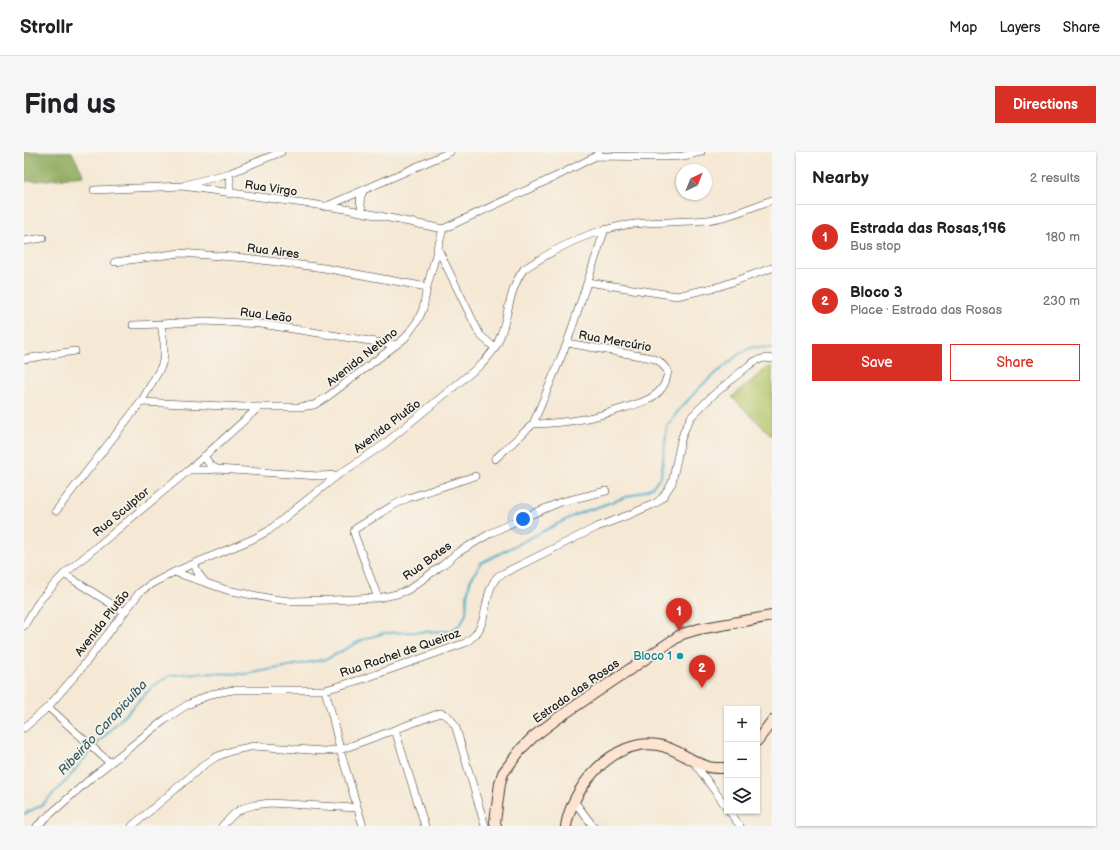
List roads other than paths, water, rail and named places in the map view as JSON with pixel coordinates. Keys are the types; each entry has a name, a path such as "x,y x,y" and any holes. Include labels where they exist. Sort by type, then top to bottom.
{"main road":[{"name":"Estrada das Rosas","path":"496,826 497,799 503,773 522,748 533,737 558,718 682,634 699,629 772,616"},
{"path":"760,737 772,721"},
{"path":"566,826 567,816 587,779 599,766 622,751 647,745 659,745 706,766 724,768"}],"street":[{"path":"182,186 230,173 281,152"},
{"path":"325,207 450,152"},
{"path":"443,229 557,176 597,154 666,157 683,156 701,152"},
{"path":"230,173 230,194"},
{"name":"Rua Virgo","path":"94,190 182,186 363,212 443,229"},
{"path":"363,212 359,200 360,194 365,189"},
{"name":"Avenida Plutão","path":"24,728 48,707 80,670 140,592 151,584 174,572 253,539 268,531 338,475 383,445 483,363 495,348 501,336 514,287 518,276 524,268 585,236 605,230 635,223 710,220 772,200"},
{"name":"Avenida Netuno","path":"141,402 258,408 300,407 314,405 328,397 405,338 418,320 423,309 437,247 443,229"},
{"path":"495,459 533,424 567,343 605,230"},
{"path":"24,241 43,238"},
{"path":"437,247 480,335 495,348"},
{"name":"Rua Aires","path":"115,262 180,253 231,257 324,268 427,287"},
{"path":"588,282 677,296 721,286 772,268"},
{"name":"Rua Leão","path":"133,325 204,321 261,324 396,345"},
{"path":"56,511 141,402 161,367 164,357 164,343 161,324"},
{"name":"Rua Mercúrio","path":"533,424 552,424 584,420 640,403 652,397 662,388 667,380 668,371 659,361 652,358 567,343"},
{"path":"24,359 75,351"},
{"name":"Rua Rachel de Queiroz","path":"37,826 110,763 167,718 188,705 211,694 233,690 325,690 363,679 446,648 464,643 478,631 490,589 494,580 498,576 597,527 656,503 667,493 672,483 681,440 691,417 712,396 752,364 765,358 772,359"},
{"path":"240,423 245,407"},
{"name":"Rua Sculptor","path":"24,626 39,601 64,574 189,470 240,423 251,416 258,408"},
{"path":"204,456 210,465 217,469"},
{"path":"189,470 217,469 314,476 338,475"},
{"path":"314,476 322,488"},
{"path":"378,598 355,536 355,528 403,501 475,476"},
{"name":"Rua Botes","path":"174,572 227,590 273,599 291,601 378,598 408,590 444,564 457,552 491,533 560,502 606,491"},
{"path":"196,563 195,566 197,571 205,582"},
{"path":"64,574 124,612"},
{"path":"325,690 340,750 363,826"},
{"path":"48,707 110,763"},
{"path":"132,826 204,765 216,757 231,751 254,746 324,751 340,750 440,713 447,715 456,728 485,826"},
{"path":"395,730 424,826"},
{"path":"692,759 724,804"},
{"path":"574,801 593,826"},
{"path":"222,826 243,808 254,804 270,803 358,808"},
{"path":"731,814 740,826"}],"waterway":[{"name":"Ribeirão Carapicuíba","path":"95,746 154,685 171,675 197,673 247,674 327,659 362,640 384,633 449,631 461,624 466,613 470,581 481,563 577,514 652,487 661,476 667,427 678,411 701,386 739,354 753,347 772,348"},
{"name":"Ribeirão Carapicuíba","path":"24,814 42,805 66,781 92,749"}],"place":[{"name":"Estrada das Rosas,196","path":"679,631"},
{"name":"Bloco 1","path":"680,656"},
{"name":"Bloco 3","path":"702,688"}]}
